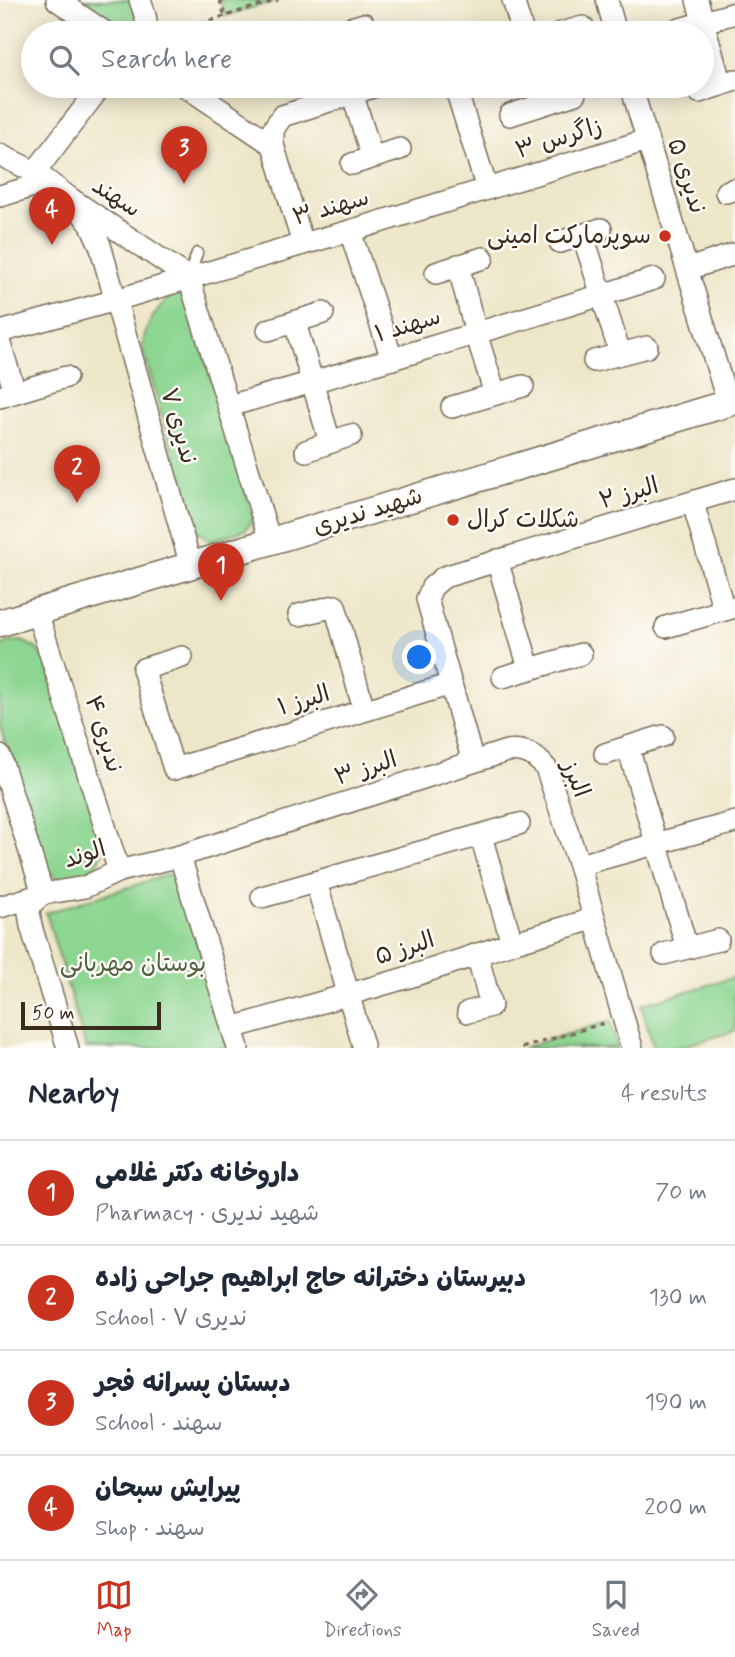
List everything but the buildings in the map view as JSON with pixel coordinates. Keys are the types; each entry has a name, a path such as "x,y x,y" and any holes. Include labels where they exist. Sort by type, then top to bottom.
{"street":[{"path":"57,0 88,21"},
{"path":"140,0 145,21"},
{"path":"513,0 519,21"},
{"path":"607,0 613,21"},
{"path":"697,0 703,21"},
{"path":"707,21 735,13"},
{"path":"714,48 728,82"},
{"path":"0,196 41,177 93,98"},
{"path":"203,98 273,145"},
{"path":"303,244 273,145 273,130 282,116 328,98"},
{"path":"352,98 362,161 400,149"},
{"path":"459,98 487,189"},
{"path":"510,114 535,98"},
{"name":"ندیری ۵","path":"635,98 732,402"},
{"name":"زاگرس ۳","path":"487,189 647,140"},
{"path":"0,155 41,177 71,199"},
{"name":"سهند ۳","path":"0,332 487,189"},
{"name":"سهند","path":"71,199 189,278"},
{"name":"سهند","path":"71,199 91,225 100,245 116,300"},
{"path":"350,231 393,359"},
{"path":"560,242 592,232 602,294 620,353"},
{"path":"688,269 735,254"},
{"path":"436,273 483,258"},
{"path":"458,265 495,394"},
{"path":"189,278 270,541"},
{"name":"سهند ۱","path":"229,406 654,279"},
{"name":"ندیری ۷","path":"116,300 191,566"},
{"path":"268,330 323,313"},
{"path":"295,323 330,442"},
{"path":"0,344 7,394 66,377"},
{"path":"594,361 646,347"},
{"path":"452,407 523,386"},
{"name":"شهید ندیری","path":"0,623 732,402"},
{"path":"306,451 351,435"},
{"name":"البرز ۲","path":"451,684 428,599 432,587 444,577 735,489"},
{"path":"666,627 730,608 693,503"},
{"path":"497,561 530,668"},
{"path":"299,615 335,606 363,710"},
{"name":"ندیری ۴","path":"37,612 119,871"},
{"path":"503,677 581,653"},
{"name":"البرز ۱","path":"182,657 143,669 174,769 451,684"},
{"path":"451,684 473,762"},
{"path":"605,754 663,736"},
{"path":"628,747 687,948"},
{"name":"البرز","path":"473,762 519,750 538,759 546,768 579,865 632,1048"},
{"path":"0,756 43,894 0,907"},
{"name":"البرز ۳","path":"180,856 473,762"},
{"path":"579,865 735,822"},
{"path":"262,897 519,824"},
{"path":"481,836 512,943"},
{"path":"180,856 235,1038"},
{"name":"الوند","path":"68,1048 31,926 31,904 43,894 85,887 119,871 180,856"},
{"path":"316,882 363,1045"},
{"name":"البرز ۵","path":"235,1038 349,995 593,919"},
{"path":"664,954 718,940"},
{"path":"468,1012 491,1006 477,954"}],"lane":[{"path":"189,278 197,253"}],"path":[{"path":"220,0 225,16"},
{"path":"210,21 278,0"},
{"path":"522,1048 624,1018"}],"green space":[{"path":"64,0 134,0 140,21 95,21"},
{"path":"220,0 278,0 225,16"},
{"path":"180,292 187,298 254,519 245,530 210,541 196,530 142,348 154,315 165,301"},
{"path":"22,641 36,648 47,664 103,849 93,869 74,881 59,879 41,865 0,726 0,647 8,642"},
{"name":"بوستان مهربانی","path":"170,874 181,883 230,1048 86,1048 46,913"},
{"path":"735,977 735,1031 677,1048 654,1048 641,1005"},
{"path":"610,1021 618,1048 522,1048"}],"place":[{"name":"دبستان پسرانه فجر","path":"184,184"},
{"name":"سوپرمارکت امینی","path":"665,236"},
{"name":"پیرایش سبحان","path":"52,245"},
{"name":"دبیرستان دخترانه حاج ابراهیم جراحی زاده","path":"77,503"},
{"name":"شکلات کرال","path":"453,520"},
{"name":"داروخانه دکتر غلامی","path":"221,601"}]}
